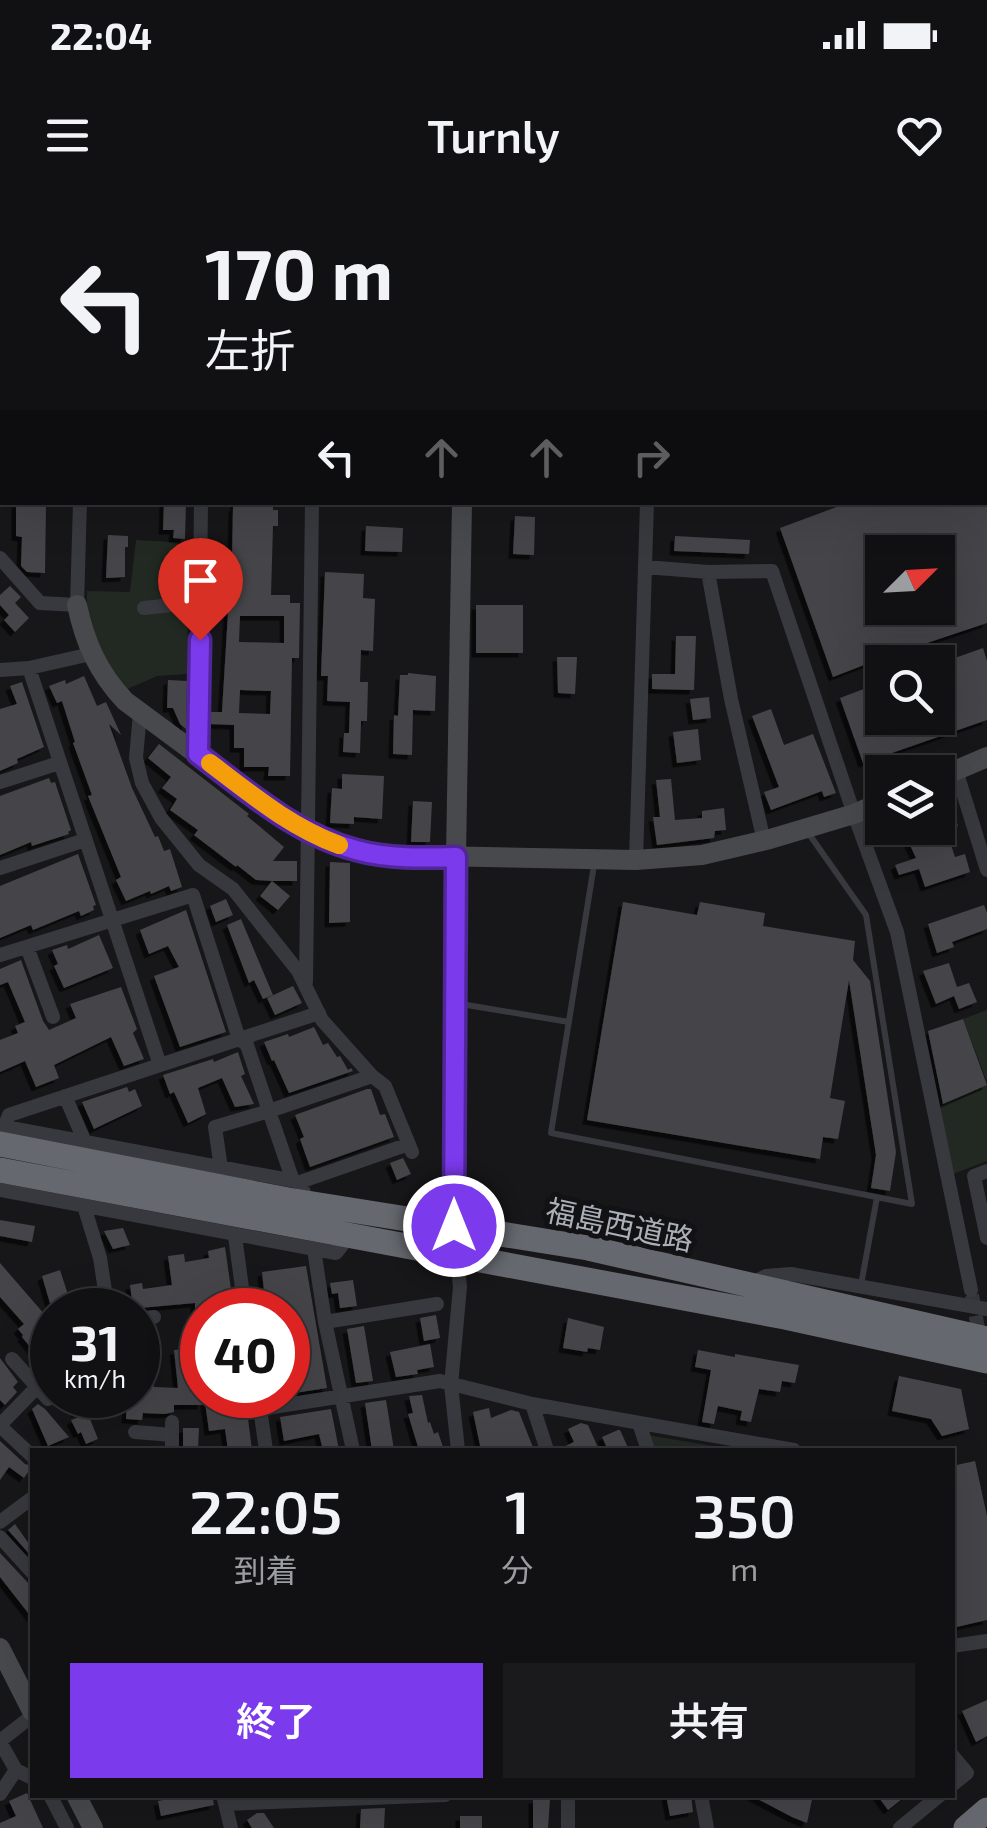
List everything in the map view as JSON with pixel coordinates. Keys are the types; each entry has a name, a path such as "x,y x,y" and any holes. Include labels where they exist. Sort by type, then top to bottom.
{"highway":[{"name":"福島西道路","path":"1,1132 300,1189 454,1226 588,1248 987,1339"},
{"name":"福島西道路","path":"0,1170 785,1317 987,1361"},
{"path":"966,1828 987,1810"}],"street":[{"path":"80,505 77,605 100,672 140,713 270,809 308,832 358,851 411,857 636,860 702,854 805,829 865,809"},
{"path":"198,754 201,505"},
{"path":"306,985 312,505"},
{"path":"458,1448 452,1385 460,1287 454,1226 462,505"},
{"path":"636,860 646,505"},
{"path":"0,558 40,603 77,605"},
{"path":"645,567 708,572 772,571 897,932 970,1290"},
{"path":"708,572 730,699 764,840"},
{"path":"144,608 200,602"},
{"path":"0,670 30,668 91,654"},
{"path":"30,668 160,1064"},
{"path":"140,713 136,758 142,783 161,818 200,865 233,889 298,971 306,985 319,1013 322,1020 385,1086 411,1148 300,1189 221,1168 85,1142 1,1132 9,1114 319,1013"},
{"path":"955,770 987,757"},
{"path":"0,782 59,763"},
{"path":"955,795 987,870"},
{"path":"0,868 85,840"},
{"path":"0,955 193,895 215,877"},
{"path":"193,895 239,1039 247,1045 300,1189"},
{"path":"27,947 54,1017"},
{"path":"221,1168 215,1128 372,1076"},
{"path":"65,1096 85,1142"},
{"path":"987,1172 974,1176 987,1238"},
{"path":"0,1190 336,1253 350,1234"},
{"path":"84,1206 105,1288"},
{"path":"236,1236 242,1288"},
{"path":"314,1249 325,1322 353,1448"},
{"path":"749,1285 766,1276 791,1274 987,1309"},
{"path":"325,1322 437,1304"},
{"path":"12,1359 43,1393 0,1425 30,1454"},
{"path":"310,1399 440,1381 532,1404 771,1448"},
{"path":"532,1404 546,1448"},
{"path":"261,1418 266,1448"},
{"path":"639,1423 647,1448"},
{"path":"135,1432 172,1436"},
{"path":"0,1522 30,1500"},
{"path":"0,1538 30,1570"},
{"path":"955,1646 987,1641"},
{"path":"0,1648 30,1710"},
{"path":"30,1716 0,1741 16,1770 30,1777"},
{"path":"955,1759 966,1773 955,1782"},
{"path":"0,1794 16,1770"},
{"path":"52,1798 67,1828"},
{"path":"78,1798 93,1828"},
{"path":"231,1828 224,1800 307,1798"},
{"path":"568,1798 568,1828"},
{"path":"702,1798 707,1828"},
{"path":"900,1828 936,1798"}],"lane":[{"path":"594,860 551,1133 912,1204 866,914 805,829"},
{"path":"455,1003 569,1022"},
{"path":"861,1286 877,1198"}],"shaded area":[{"path":"136,540 189,543 187,674 157,676 125,690 93,633 87,591 130,592"},
{"path":"987,1010 987,1082 963,1019"},
{"path":"987,1085 987,1161 953,1174 937,1107"},
{"path":"647,1435 725,1448 651,1448"}],"building":[{"path":"16,505 46,505 45,573 27,572 21,566 22,537 16,536"},
{"path":"164,505 186,505 185,539 173,538 174,530 163,530"},
{"path":"273,505 273,510 278,510 278,526 273,526 271,595 290,595 290,603 300,603 299,658 292,658 290,776 268,776 269,767 244,767 244,748 234,748 234,725 209,724 209,712 222,712 228,613 222,613 223,590 227,590 228,559 232,559 233,507","holes":["240,616 284,616 284,643 239,642","240,690 271,691 270,714 239,713"]},
{"path":"842,505 987,505 987,623 921,645 865,645 865,665 833,677 780,528"},
{"path":"515,516 535,517 534,555 513,554"},
{"path":"366,526 403,528 402,552 365,551"},
{"path":"108,535 128,536 125,577 106,578"},
{"path":"675,536 750,540 749,554 674,551"},
{"path":"325,572 364,574 363,598 375,599 373,651 361,650 360,682 368,682 367,721 361,721 360,753 343,752 344,733 349,733 350,702 327,701 328,676 321,676"},
{"path":"10,586 21,597 15,603 29,618 15,632 4,620 9,615 0,605 0,595"},
{"path":"476,605 523,605 523,653 476,653"},
{"path":"676,636 696,636 694,690 652,689 652,674 675,674"},
{"path":"983,648 987,661 987,720 955,731 955,658"},
{"path":"557,657 577,657 575,694 558,693"},
{"path":"400,675 436,676 435,711 413,710 412,755 393,754"},
{"path":"84,676 97,706 106,702 121,735 109,724 132,788 155,837 158,836 164,851 170,849 182,887 171,891 169,886 126,901 116,880 121,877 88,796 92,795 62,701 57,703 49,686"},
{"path":"168,680 187,681 186,729 173,708 167,708"},
{"path":"22,682 44,747 0,771 0,709 17,704 10,686"},
{"path":"865,688 865,735 944,735 886,755 865,755 863,763 840,698"},
{"path":"709,697 711,718 693,720 690,699"},
{"path":"771,709 784,745 813,734 836,793 824,797 822,791 771,810 764,792 779,787 752,716"},
{"path":"698,729 701,760 677,763 673,732"},
{"path":"159,744 249,814 284,847 273,861 297,861 297,881 256,880 194,835 198,830 170,810 177,799 162,788 171,777 148,758"},
{"path":"342,774 384,776 382,819 354,817 354,824 330,823 332,788 342,789"},
{"path":"49,778 51,783 55,782 69,834 32,846 31,842 0,855 0,796"},
{"path":"671,779 675,820 702,818 702,811 724,808 726,830 715,831 714,838 657,845 653,817 660,817 656,780"},
{"path":"413,801 432,802 430,842 411,842"},
{"path":"910,845 951,845 955,857 965,854 970,872 925,887 919,869 899,875 895,865 916,858"},
{"path":"78,854 96,905 94,910 81,916 79,911 33,930 31,925 0,938 0,886"},
{"path":"330,862 350,863 350,922 329,923"},
{"path":"272,881 290,896 278,910 260,896"},
{"path":"226,899 233,915 216,922 210,906"},
{"path":"623,902 697,915 700,902 765,913 763,926 855,941 853,960 870,981 896,1152 890,1191 871,1188 876,1155 849,980 830,1098 845,1101 838,1139 823,1137 820,1159 587,1120"},
{"path":"984,905 987,929 952,942 954,947 937,953 928,924"},
{"path":"186,910 226,1032 180,1047 154,976 179,967 168,946 149,954 140,930"},
{"path":"241,919 273,995 263,999 254,980 249,983 227,925"},
{"path":"99,935 113,968 64,988 52,950 67,945 68,949"},
{"path":"21,960 49,1030 76,1018 70,1004 121,987 144,1059 124,1066 111,1037 54,1065 59,1078 36,1087 25,1061 0,1072 0,1040 18,1033 15,1026 25,1022 8,982 0,985 0,969"},
{"path":"949,963 957,987 969,983 977,1002 959,1009 954,996 936,1004 923,971"},
{"path":"293,986 302,1003 275,1015 267,998"},
{"path":"963,1019 987,1085 943,1104 928,1031"},
{"path":"314,1027 323,1045 328,1043 348,1070 353,1071 289,1093 264,1042"},
{"path":"238,1052 245,1074 241,1076 254,1104 235,1107 222,1078 198,1088 206,1114 188,1123 163,1075"},
{"path":"127,1087 129,1092 135,1089 142,1106 94,1129 82,1102"},
{"path":"371,1089 380,1115 385,1114 394,1137 310,1167 295,1115"},
{"path":"403,1158 411,1174 397,1180 390,1163"},
{"path":"0,1220 35,1226 32,1242 0,1236"},
{"path":"123,1228 130,1245 113,1249 104,1231"},
{"path":"225,1247 231,1288 180,1288 180,1304 160,1306 160,1288 150,1288 172,1285 168,1256 184,1254 185,1262 209,1258 208,1251"},
{"path":"0,1263 30,1298 30,1347 18,1329 24,1324 0,1297"},
{"path":"306,1266 310,1288 264,1288 262,1272"},
{"path":"60,1270 66,1288 46,1288 42,1276"},
{"path":"353,1280 357,1306 340,1308 338,1293 332,1294 330,1283"},
{"path":"310,1289 327,1388 310,1391"},
{"path":"436,1315 440,1338 424,1341 420,1318"},
{"path":"568,1318 604,1327 600,1350 563,1348"},
{"path":"364,1326 373,1381 356,1383 347,1329"},
{"path":"430,1344 434,1367 396,1377 390,1352"},
{"path":"174,1350 180,1350 180,1405 174,1405 174,1412 160,1414 160,1387 178,1388"},
{"path":"698,1350 799,1365 795,1383 782,1381 780,1392 759,1389 751,1422 740,1420 742,1411 718,1406 714,1424 702,1422 711,1370 695,1367"},
{"path":"0,1358 18,1382 13,1387 17,1392 5,1405 0,1400"},
{"path":"899,1376 961,1389 969,1429 942,1436 931,1419 892,1411"},
{"path":"422,1395 428,1423 434,1434 438,1432 443,1448 418,1448 408,1414 413,1413 409,1396"},
{"path":"386,1400 394,1448 372,1448 365,1403"},
{"path":"489,1408 491,1418 511,1410 519,1412 533,1448 481,1448 473,1412"},
{"path":"331,1409 339,1448 322,1448 319,1434 284,1441 280,1418 310,1418 310,1412"},
{"path":"36,1418 53,1418 69,1437 48,1446"},
{"path":"90,1418 98,1439 86,1444 71,1420"},
{"path":"207,1418 248,1418 252,1448 228,1448 225,1429 209,1431"},
{"path":"581,1423 588,1425 598,1448 561,1448 574,1442 568,1429"},
{"path":"183,1428 199,1428 198,1448 183,1448"},
{"path":"620,1430 628,1448 607,1448 602,1437"},
{"path":"0,1441 30,1469 24,1478 9,1467 0,1480"},
{"path":"975,1461 987,1516 987,1620 955,1627 955,1465"},
{"path":"15,1524 30,1545 30,1555 8,1530"},
{"path":"0,1553 30,1585 30,1615 0,1577"},
{"path":"987,1700 987,1736 976,1742 962,1711"},
{"path":"27,1793 43,1828 0,1828 0,1823 16,1816 9,1801"},
{"path":"213,1798 214,1805 161,1816 158,1801"},
{"path":"667,1798 691,1798 693,1812 670,1816"},
{"path":"756,1798 812,1798 807,1823"},
{"path":"879,1798 903,1798 888,1810"},
{"path":"533,1799 550,1799 548,1828 533,1828"},
{"path":"385,1808 384,1828 360,1828 361,1809"},
{"path":"264,1813 274,1828 252,1828 247,1820"},
{"path":"460,1816 482,1816 482,1828 460,1828"}],"tunnel":[{"path":"972,1295 987,1378"}],"slow traffic":[{"path":"210,763 270,809 339,845"}],"route":[{"path":"200,640 198,754 270,809 308,832 358,851 456,857 454,1226"}]}
